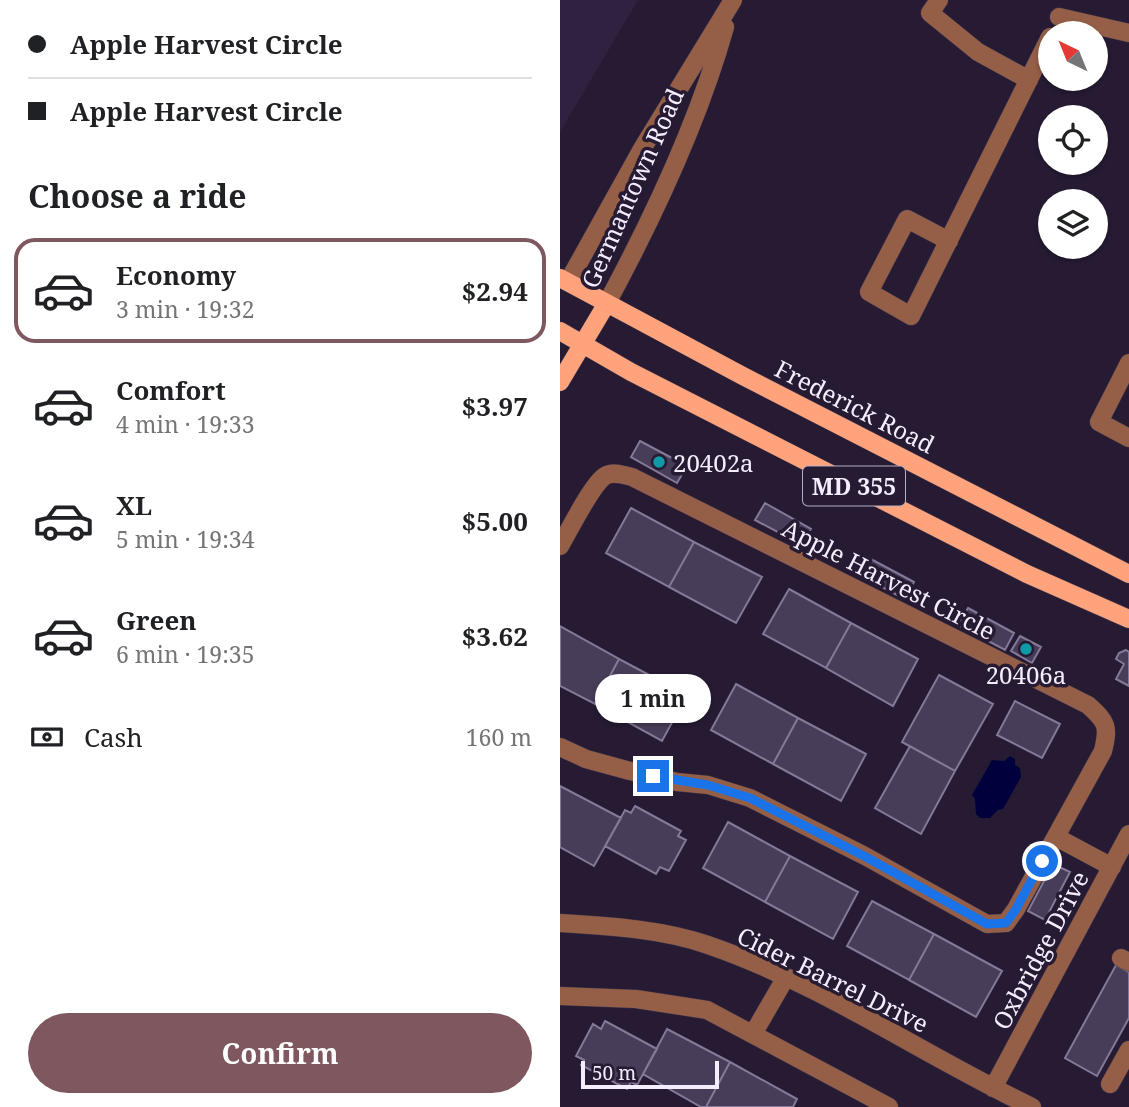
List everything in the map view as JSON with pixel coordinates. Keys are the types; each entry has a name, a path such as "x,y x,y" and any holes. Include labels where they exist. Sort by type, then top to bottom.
{"main road":[{"name":"Frederick Road","path":"563,284 607,303 741,375 1129,574"},
{"name":"Germantown Road","path":"560,382 607,303"},
{"name":"MD 355","path":"560,331 644,379 1027,574 1129,618"}],"street":[{"path":"939,0 930,13 978,52 1029,80"},
{"name":"Germantown Road","path":"563,284 732,3"},
{"name":"Germantown Road","path":"607,303 638,247 683,145 732,3"},
{"path":"1108,30 1129,33"},
{"path":"949,241 907,219 869,292 911,316 949,241 1029,80 1038,59"},
{"path":"1127,373 1098,422 1129,438"},
{"name":"Apple Harvest Circle","path":"560,546 605,476 620,473 632,477 1088,705 1104,719 1107,734 1103,751 1016,909 1006,923 987,924 864,856 750,798 708,785 677,782 608,765 586,759 560,747"},
{"name":"Oxbridge Drive","path":"993,1088 1129,834"},
{"path":"1056,837 1112,867"},
{"name":"Cider Barrel Drive","path":"560,923 636,929 706,944 786,977 1032,1107"},
{"path":"753,1034 786,977"},
{"path":"560,996 636,999 707,1010 889,1107"},
{"path":"1110,1084 1129,1050"}],"shaded area":[{"path":"560,0 638,0 560,132"},
{"path":"1010,756 1020,768 1021,777 1003,809 990,818 980,818 976,814 975,799 972,795 992,760 1004,761"}],"building":[{"name":"20402a","path":"640,441 687,466 677,483 631,457"},
{"path":"765,503 811,529 802,545 755,520"},
{"path":"631,508 694,542 669,587 606,553"},
{"path":"694,542 762,577 736,623 669,587"},
{"path":"867,557 914,582 904,599 858,574"},
{"path":"789,589 851,623 826,668 763,634"},
{"path":"968,608 1014,633 1005,650 958,625"},
{"path":"851,623 918,659 893,706 826,668"},
{"path":"560,626 619,659 595,704 560,686"},
{"name":"20406a","path":"1020,636 1041,647 1032,663 1011,651"},
{"path":"1126,650 1129,652 1129,686 1116,679 1124,664 1116,659 1119,653"},
{"path":"619,659 687,695 662,741 595,704"},
{"path":"939,675 993,704 955,771 902,742"},
{"path":"736,684 798,718 773,764 711,730"},
{"path":"1015,701 1060,724 1042,758 997,735"},
{"path":"798,718 866,754 841,801 773,764"},
{"path":"910,746 955,771 921,834 875,808"},
{"path":"560,786 621,818 594,866 560,847"},
{"path":"635,806 681,831 678,836 686,840 669,871 660,867 656,874 605,846 625,810 631,813"},
{"path":"728,822 790,856 765,902 703,868"},
{"path":"790,856 858,892 833,939 765,902"},
{"path":"1053,864 1070,872 1045,920 1028,911"},
{"path":"872,901 934,934 909,980 847,946"},
{"path":"934,934 1002,971 976,1017 909,980"},
{"path":"1116,965 1129,972 1129,1018 1097,1076 1065,1058"},
{"path":"605,1021 657,1049 637,1085 631,1082 627,1089 581,1065 584,1060 576,1056 593,1024 601,1029"},
{"path":"667,1029 730,1062 706,1107 701,1107 643,1074"},
{"path":"730,1062 797,1099 793,1107 706,1107"}],"place":[{"name":"20402a","path":"659,462"},
{"name":"20406a","path":"1026,649"}],"route":[{"path":"653,776 708,785 750,798 864,856 987,924 1006,923 1042,861"}]}
